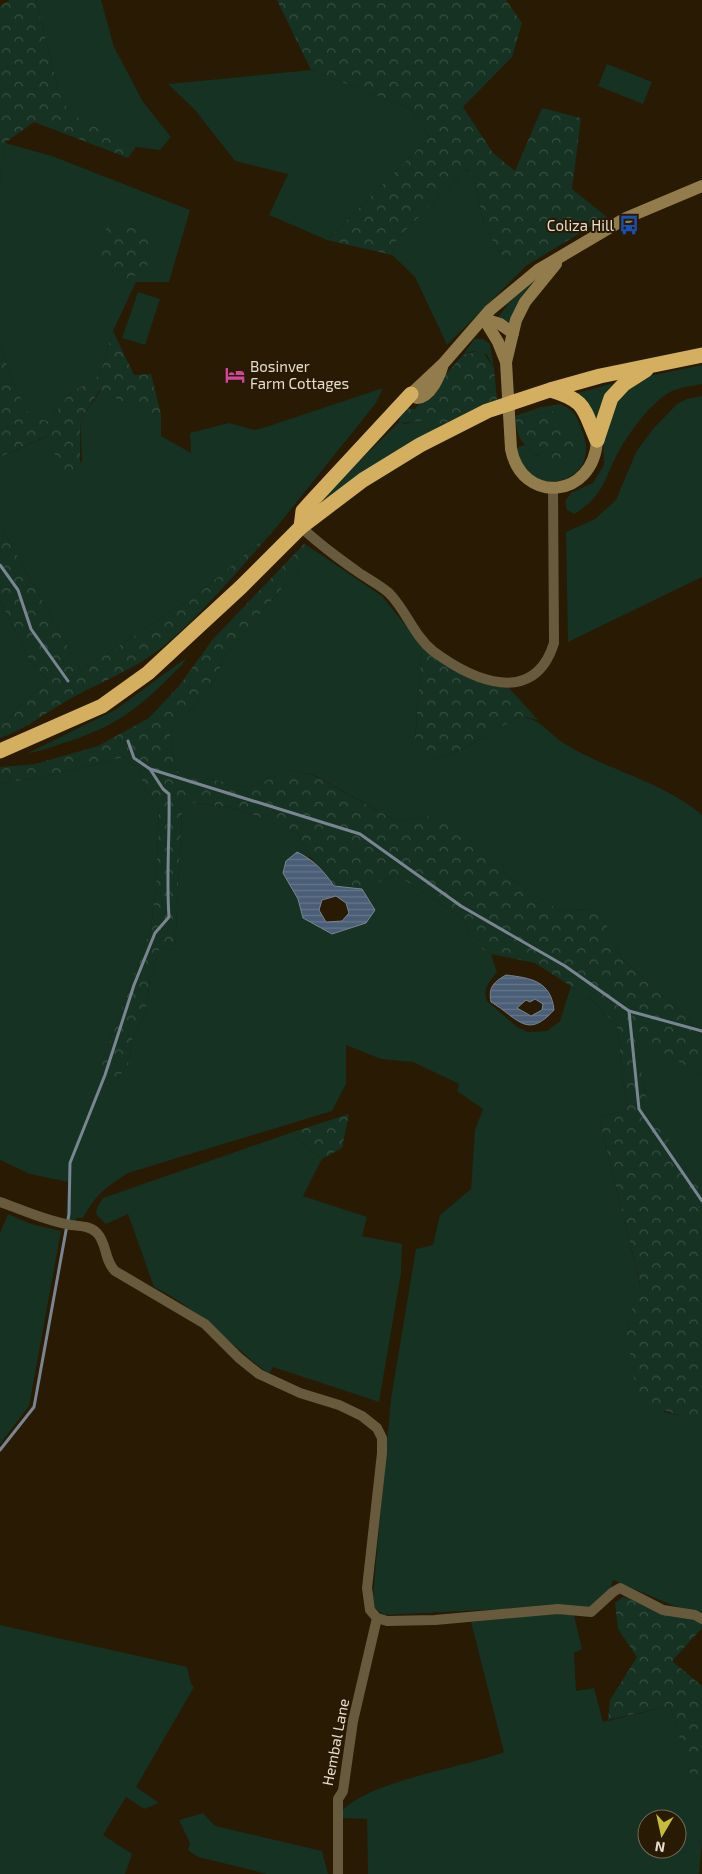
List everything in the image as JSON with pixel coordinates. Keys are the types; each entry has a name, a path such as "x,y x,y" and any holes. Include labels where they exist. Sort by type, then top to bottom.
{"highway":[{"path":"0,751 102,706 148,673 301,527 357,485 420,445 487,411 550,390 600,376 702,355"},
{"path":"597,440 604,415 616,391 654,365"},
{"path":"550,390 569,396 582,406 597,440"},
{"path":"301,527 303,511 411,394"}],"street":[{"path":"411,394 417,398 425,396 440,374 443,364 490,310 520,283 538,270 559,260 598,233 626,218 702,186"},
{"path":"559,260 524,302 512,336 506,362 510,441 514,462 521,474 538,484 553,487 571,484 585,475 594,461 597,440"},
{"path":"484,319 500,324 512,336"},
{"path":"484,319 498,342 506,362"},
{"path":"498,342 512,336"},
{"path":"301,527 320,546 388,592 404,611 418,635 434,651 484,680 511,684 523,680 539,669 551,652 554,643 553,487"},
{"path":"0,1202 60,1223 86,1226 100,1236 106,1260 115,1271 205,1324 259,1374 300,1393 339,1405 362,1416 377,1428 382,1438 382,1453 367,1588 370,1610 377,1618 387,1621 435,1620 558,1609 591,1612 620,1588 663,1610 695,1615 702,1619"},
{"name":"Hembal Lane","path":"338,1874 338,1799 343,1791 353,1721 377,1618"}],"green space":[{"path":"10,0 36,0 58,89 69,113 136,147 128,158 34,122 5,143 0,181 0,6"},
{"path":"36,0 101,0 114,47 143,102 171,137 160,150 136,147 69,114 58,89"},
{"path":"277,0 506,0 522,23 512,57 463,107 493,153 515,171 542,108 581,118 572,189 607,217 527,265 501,255 484,226 474,175 466,169 397,239 392,255 327,240 430,137 411,109 311,70"},
{"path":"607,64 652,82 643,104 598,86"},
{"path":"311,70 411,109 430,137 327,240 269,215 288,174 235,161 195,110 168,84"},
{"path":"5,143 52,156 190,210 169,282 136,282 113,331 100,375 70,393 49,421 31,419 15,387 0,347 0,181"},
{"path":"466,169 474,175 484,226 501,255 527,265 447,345 415,277 392,255 397,239"},
{"path":"134,224 147,232 150,262 141,273 126,280 98,261 99,245 107,227"},
{"path":"542,272 509,327 496,320 515,295"},
{"path":"138,292 160,299 145,345 122,338"},
{"path":"113,331 134,375 151,374 161,414 151,413 99,391 80,421 80,475 71,481 64,475 47,436 0,457 0,347 15,387 31,418 49,421 70,393 100,375"},
{"path":"474,339 483,339 490,344 494,368 487,355 473,351 463,355"},
{"path":"481,350 494,368 497,400 442,425 432,420 399,422 400,414 407,408 415,409 463,355"},
{"path":"702,365 702,384 672,391 658,401 645,414 628,437 604,483 593,499 574,514 567,510 565,501 571,493 593,483 604,465 603,439 610,408 639,378"},
{"path":"610,384 613,385 596,429 577,393"},
{"path":"383,388 376,403 275,529 199,593 81,671 0,524 0,457 48,436 64,475 82,461 80,421 100,391 151,413 161,414 161,436 191,453 190,433 229,423 254,430"},
{"path":"702,396 702,577 568,642 566,532 595,519 616,500 636,452 653,429 677,404 687,399"},
{"path":"561,404 575,414 582,430 586,447 584,462 576,472 565,479 553,482 540,480 528,474 519,464 516,448 524,445 538,456 552,411 516,419 515,416 541,407"},
{"path":"552,411 567,428 577,449 556,464 528,448 519,436 516,419"},
{"path":"421,419 437,420 442,425 363,472 313,508 399,422 406,424"},
{"path":"0,524 81,671 199,593 275,529 208,604 165,645 142,662 78,694 26,726 0,738 0,727 47,679 30,661 0,600"},
{"path":"304,544 314,550 228,652 212,684 170,734 176,771 249,788 291,770 313,775 396,821 429,816 447,821 501,860 506,876 560,911 590,909 604,920 622,959 679,1010 702,1036 702,1074 636,1039 645,1093 654,1115 678,1156 702,1189 702,1423 638,1402 626,1328 640,1283 599,1118 627,1110 617,1026 591,999 535,963 491,954 475,945 462,917 396,875 362,889 334,886 323,870 311,858 297,832 237,809 190,802 182,811 175,950 160,948 150,978 145,1015 133,1035 128,1065 113,1085 100,1081 100,1068 151,928 156,886 159,806 145,791 140,771 125,757 56,774 0,784 0,767 35,764 98,746 149,718 179,686 213,639"},
{"path":"314,550 382,596 422,646 415,740 421,751 434,759 463,749 520,716 529,718 581,753 654,785 688,804 702,815 702,1036 679,1010 622,959 604,921 590,909 560,911 506,876 501,860 429,816 396,821 314,775 291,770 249,788 176,772 170,734 212,684 228,652"},
{"path":"0,600 30,661 47,679 0,727"},
{"path":"422,646 448,667 479,681 509,688 538,720 520,716 463,749 434,759 421,751 415,741"},
{"path":"186,658 182,665 154,693 128,714 81,737 28,753 115,710"},
{"path":"125,757 140,771 145,791 159,806 156,886 151,928 100,1068 100,1081 113,1085 128,1065 133,1035 145,1015 150,978 160,948 175,950 182,811 189,802 237,809 297,832 311,858 297,852 291,889 298,899 303,918 332,934 375,910 362,889 396,875 462,917 475,945 491,954 497,972 486,989 487,1001 517,1027 528,1032 547,1031 560,1021 571,986 591,999 617,1026 627,1110 599,1118 640,1284 626,1328 664,1412 702,1423 702,1613 674,1606 613,1580 611,1587 592,1607 523,1608 384,1615 375,1608 373,1596 391,1399 416,1249 433,1245 440,1215 471,1189 475,1130 483,1109 457,1091 459,1084 413,1062 381,1059 346,1045 346,1084 332,1111 128,1173 102,1192 83,1218 76,1218 76,1223 66,1220 68,1182 30,1174 0,1160 0,784 56,774"},
{"path":"636,1038 702,1074 702,1189 669,1143 649,1105 641,1072"},
{"path":"349,1114 342,1148 322,1159 290,1133"},
{"path":"290,1133 322,1159 303,1196 367,1217 362,1236 402,1244 401,1273 379,1402 273,1367 269,1374 185,1305 154,1287 128,1214 106,1224 96,1214 103,1198"},
{"path":"8,1214 31,1224 61,1231 29,1406 0,1444 0,1233"},
{"path":"623,1597 702,1622 702,1628 672,1661 702,1686 702,1779 700,1777 692,1779 670,1706 608,1720 610,1700 637,1657 618,1629 615,1603"},
{"path":"552,1613 574,1615 582,1649 574,1653 576,1691 594,1688 603,1722 670,1706 692,1778 700,1777 702,1779 702,1841 699,1874 368,1874 367,1819 342,1818 342,1811 356,1800 395,1783 504,1752 471,1622"},
{"path":"0,1625 187,1667 191,1684 194,1687 136,1787 159,1803 144,1809 126,1797 103,1835 132,1854 125,1874 0,1874"},
{"path":"203,1813 215,1826 322,1851 328,1874 267,1874 198,1857 188,1850 190,1843 179,1820"}],"water":[{"path":"297,852 303,855 318,866 334,886 362,889 375,910 366,923 332,934 303,918 298,899 283,873 286,861","holes":["336,896 346,903 349,913 342,921 326,922 319,910 322,900"]},
{"path":"506,975 531,980 544,987 549,993 554,1010 537,1024 529,1025 522,1023 491,1002 491,989 495,983","holes":["535,999 543,1004 542,1010 531,1016 517,1008 526,1000 530,1002"]}],"waterway":[{"path":"0,565 18,590 31,629 68,681"},
{"path":"0,1450 34,1407 69,1214 70,1163 105,1075 134,985 155,933 169,917 169,794 163,789 150,769 134,758 128,741"},
{"path":"150,769 360,834 461,906 565,966 629,1011 639,1109 702,1201"},
{"path":"629,1011 702,1031"}],"place":[{"name":"Coliza Hill","path":"629,225"},
{"name":"Bosinver Farm Cottages","path":"235,375"}]}
